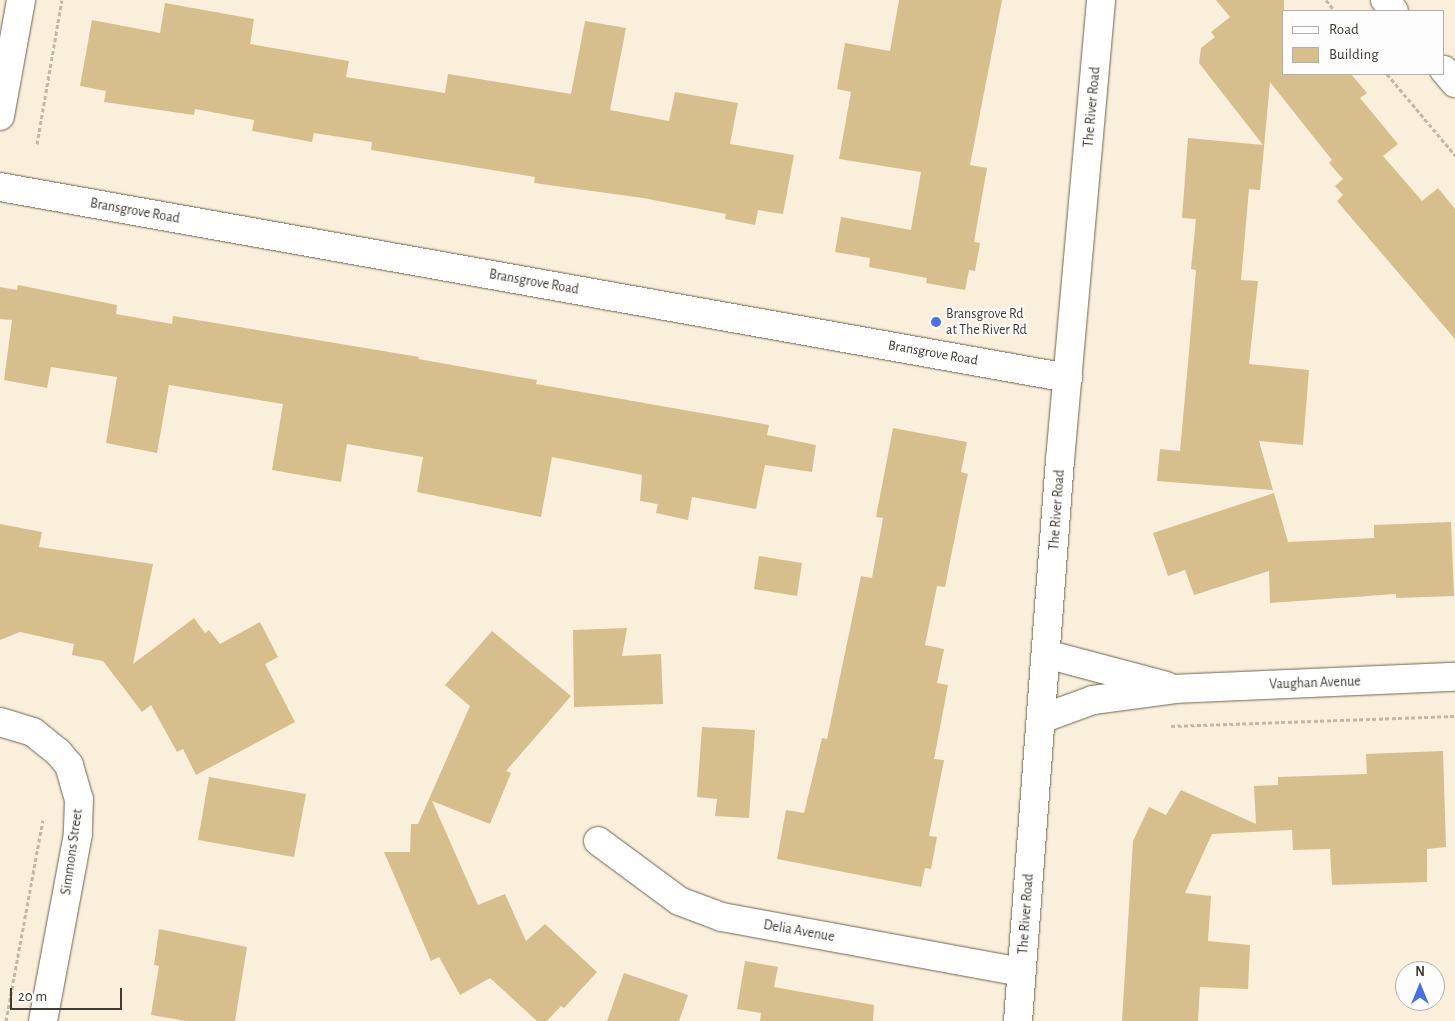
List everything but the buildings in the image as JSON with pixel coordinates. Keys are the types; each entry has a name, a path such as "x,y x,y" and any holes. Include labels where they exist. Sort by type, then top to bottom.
{"main road":[{"path":"0,116 21,0"},
{"name":"The River Road","path":"1018,1021 1068,378 1101,0"},
{"path":"1385,0 1393,10"},
{"path":"1445,71 1455,83"},
{"name":"Bransgrove Road","path":"0,187 1068,378"},
{"name":"Vaughan Avenue","path":"1046,654 1175,688"},
{"name":"Vaughan Avenue","path":"1041,719 1093,700 1175,688 1455,677"},
{"name":"Simmons Street","path":"0,722 33,732 58,752 69,766 79,799 78,834 43,1021"},
{"name":"Delia Avenue","path":"598,841 679,900 722,917 1021,972"}],"path":[{"path":"37,144 62,0"},
{"path":"1326,0 1334,10"},
{"path":"1388,75 1455,155"},
{"path":"1163,726 1455,716"},
{"path":"6,1021 43,813"}],"place":[{"name":"Bransgrove Rd at The River Rd","path":"936,322"}]}
